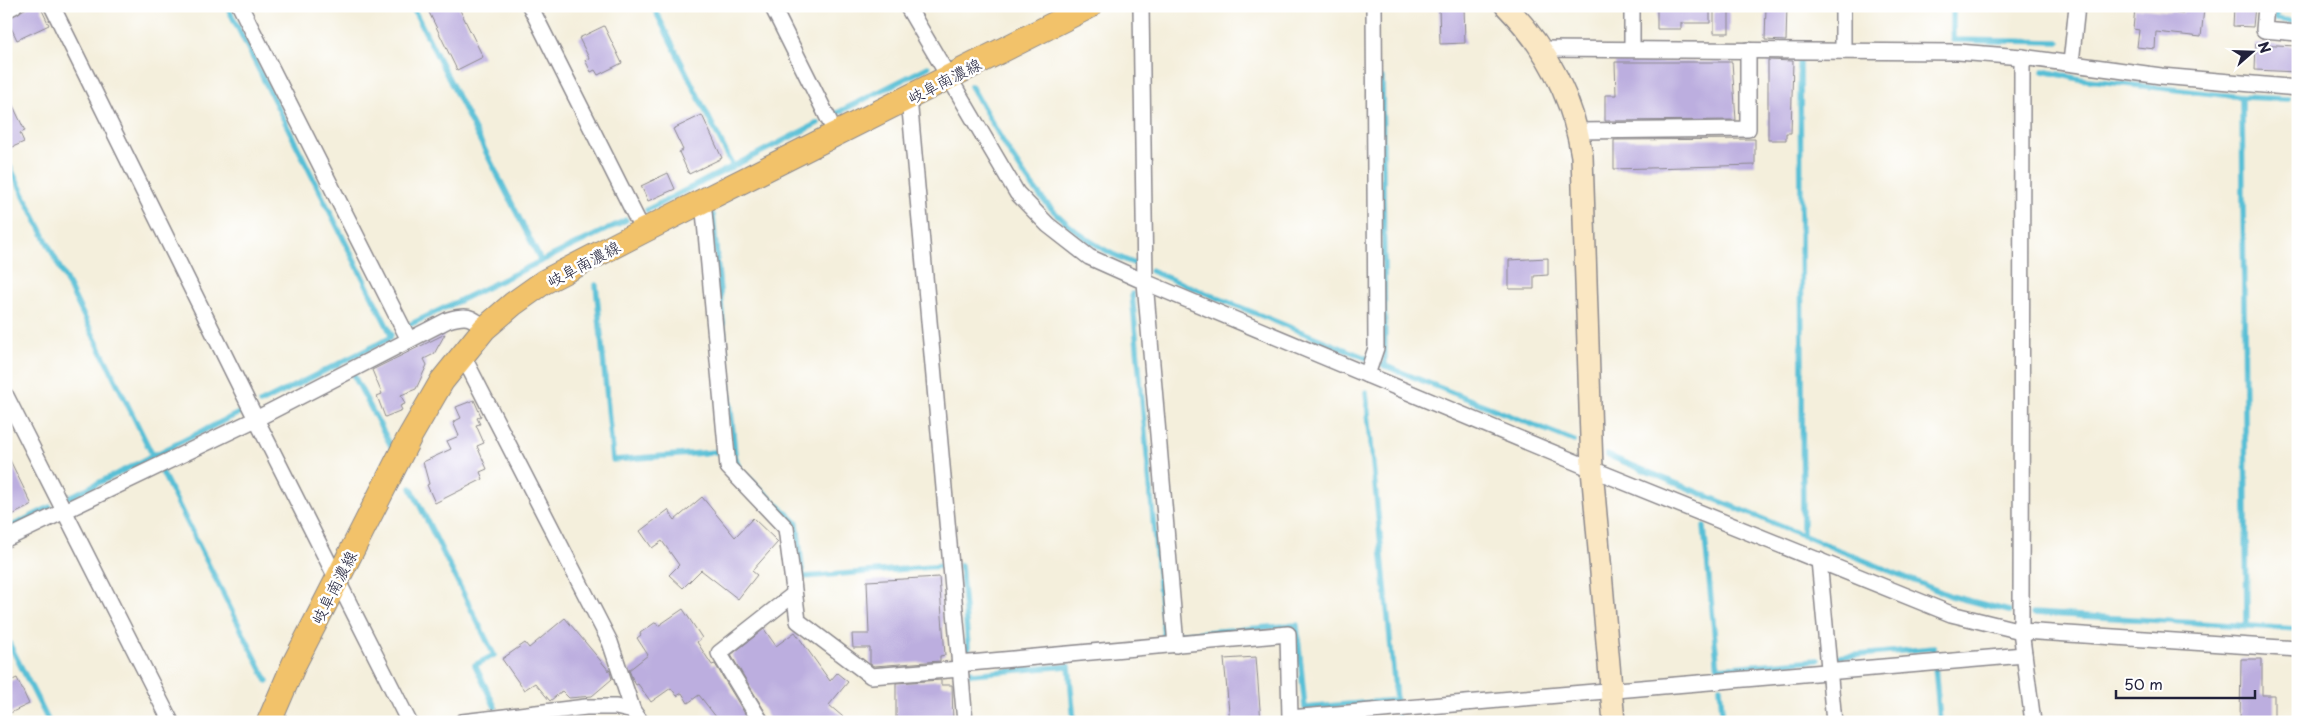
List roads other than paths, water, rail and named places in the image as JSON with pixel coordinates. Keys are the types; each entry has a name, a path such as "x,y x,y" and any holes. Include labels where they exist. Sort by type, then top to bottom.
{"main road":[{"name":"岐阜南濃線","path":"269,722 294,664 410,438 442,381 484,329 513,304 544,282 1090,6"}],"street":[{"path":"6,10 14,6"},
{"path":"52,6 336,580 409,722"},
{"path":"240,6 409,340"},
{"path":"530,6 643,231"},
{"path":"772,6 836,134"},
{"path":"907,6 1017,193 1048,226 1089,257 1592,469 1951,614 2021,631 2298,649"},
{"path":"1141,6 1145,282 1176,645"},
{"path":"1367,375 1376,348 1374,6"},
{"path":"1506,6 1541,48 1568,100 1578,131 1585,188 1592,469 1614,722"},
{"path":"1632,6 1632,49"},
{"path":"1843,6 1843,51"},
{"path":"2071,63 2077,6"},
{"path":"2266,6 2264,30 2298,33"},
{"path":"1541,48 1958,52 2022,57 2161,76 2298,88"},
{"path":"1578,131 1748,129 1748,50"},
{"path":"2022,57 2021,631 2033,722"},
{"path":"908,98 964,722"},
{"path":"703,201 728,467 786,528 798,621 872,676 1288,634 1289,720 1610,689 2024,655"},
{"path":"6,539 256,419 448,320 462,316 475,319 484,329"},
{"path":"462,354 610,642 637,716"},
{"path":"6,396 171,722"},
{"path":"1819,560 1834,722"},
{"path":"761,722 719,653 794,594"},
{"path":"462,722 586,707 616,707 637,716"}],"waterway":[{"path":"227,6 391,334 390,338 260,403"},
{"path":"412,6 541,261"},
{"path":"653,6 733,166"},
{"path":"1953,6 1953,40 2058,42"},
{"path":"2277,6 2276,19 2298,22"},
{"path":"1800,60 1803,536"},
{"path":"837,113 928,67"},
{"path":"2044,71 2079,79 2242,97 2288,99"},
{"path":"1382,78 1385,366"},
{"path":"971,86 1020,169 1058,215 1081,235 1109,252 1141,266"},
{"path":"2242,97 2247,626"},
{"path":"647,210 818,123"},
{"path":"6,159 153,456"},
{"path":"713,215 735,455 739,469 797,523 803,577 944,566"},
{"path":"411,324 626,220"},
{"path":"1151,271 1366,358"},
{"path":"596,285 613,460 716,452"},
{"path":"1132,294 1164,636"},
{"path":"1383,365 1574,441"},
{"path":"354,376 391,446"},
{"path":"1181,634 1297,625 1305,708 1396,700 1366,392"},
{"path":"70,497 239,413"},
{"path":"1607,455 1951,596 2009,611"},
{"path":"162,472 267,681"},
{"path":"411,488 494,655 475,665 495,707"},
{"path":"6,529 50,507"},
{"path":"1704,527 1718,671"},
{"path":"961,565 969,656"},
{"path":"2033,613 2298,629"},
{"path":"6,637 49,722"},
{"path":"1837,657 1934,648 1934,652"},
{"path":"1718,668 1818,660"},
{"path":"971,672 971,674 1069,666 1074,722"},
{"path":"1935,666 1940,722"},
{"path":"1720,687 1723,722"},
{"path":"1398,717 1398,722"}]}
